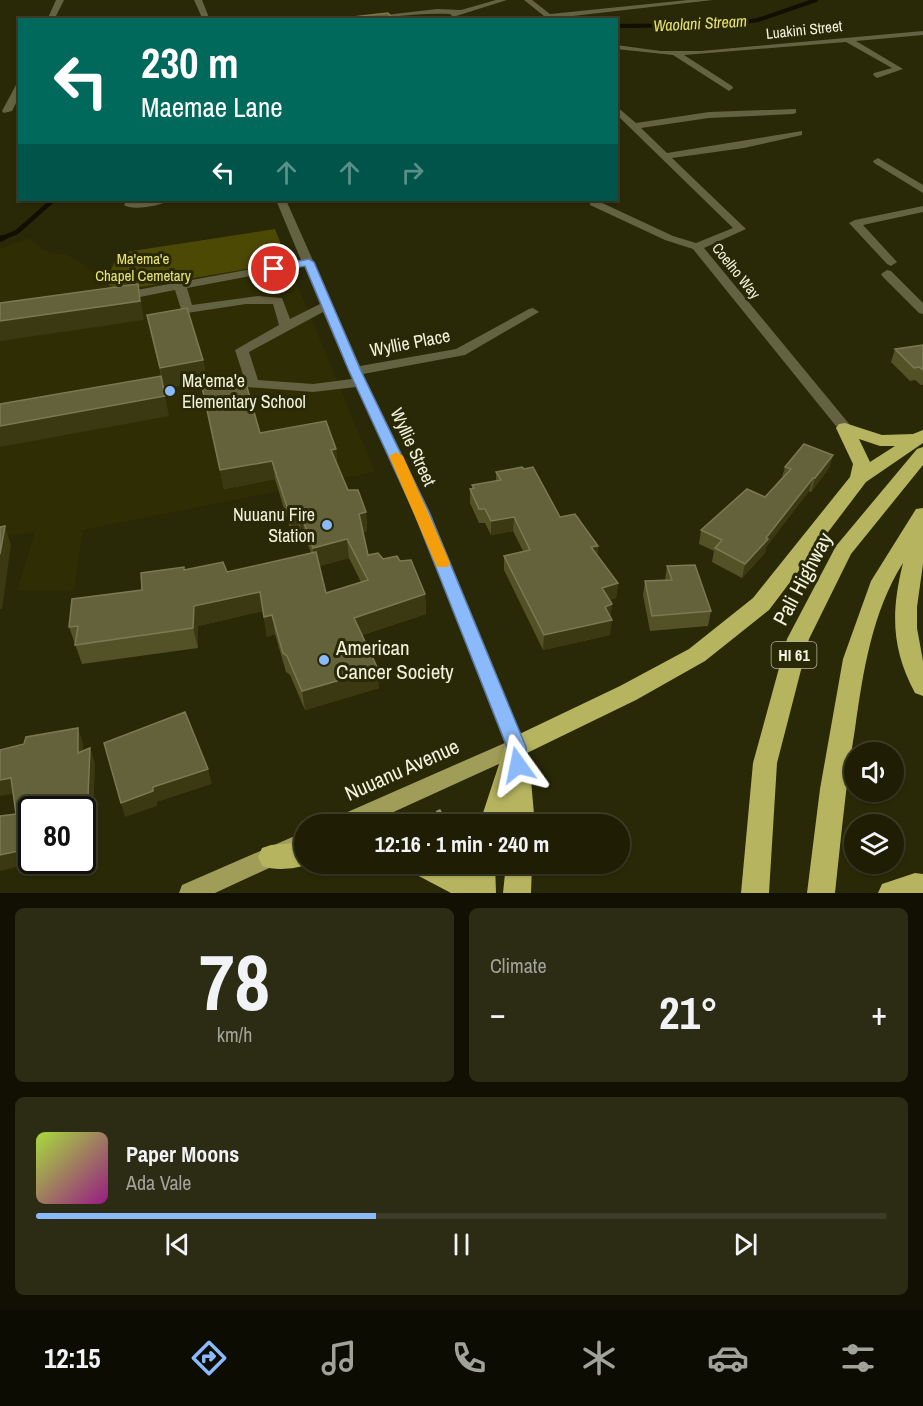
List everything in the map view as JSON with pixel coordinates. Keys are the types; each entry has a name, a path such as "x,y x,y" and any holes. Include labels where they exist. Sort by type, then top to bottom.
{"highway":[{"path":"844,428 880,441 920,442"},
{"path":"844,428 862,464 859,478"},
{"path":"495,814 516,747 628,693 697,655 761,604 859,478 920,442"},
{"name":"Pali Highway","path":"755,893 765,763 798,639 843,551 920,442"},
{"path":"822,893 832,789 854,659 881,581 923,514"},
{"path":"923,522 910,578 904,624 908,648 917,677 923,687"},
{"path":"516,747 521,814"},
{"path":"271,857 294,855"},
{"path":"442,874 461,884 468,893"},
{"path":"482,874 482,893"},
{"path":"517,893 518,874"},
{"path":"892,893 915,886 923,887"}],"main road":[{"name":"Nuuanu Avenue","path":"367,814 516,747"},
{"path":"190,893 294,847"}],"street":[{"path":"51,18 60,0"},
{"path":"198,0 206,18"},
{"path":"449,18 460,12 503,0"},
{"path":"528,0 552,18 709,0"},
{"path":"365,18 437,11 460,12"},
{"name":"Luakini Street","path":"618,47 675,54 724,52 923,33"},
{"path":"848,40 899,69 877,75"},
{"path":"675,54 729,88"},
{"path":"4,111 18,88"},
{"path":"633,126 709,115 793,111"},
{"name":"Coelho Way","path":"618,112 740,229 697,247 844,428"},
{"path":"665,156 744,146 799,133"},
{"path":"878,161 923,190"},
{"path":"129,205 157,201"},
{"name":"Wyllie Street","path":"281,201 357,376 422,512 516,747"},
{"path":"594,203 669,238 697,247"},
{"path":"923,209 855,223 923,310"},
{"path":"113,298 309,262"},
{"path":"180,287 187,309 268,299 278,301 286,326 327,305"},
{"name":"Wyllie Place","path":"286,326 242,350 252,384 313,388 460,352 533,312"}],"path":[{"path":"438,810 440,814"}],"shaded area":[{"name":"Ma'ema'e Elementary School","path":"28,238 51,254 65,254 79,261 117,291 288,262 375,472 83,530 74,591 17,590 35,532 0,537 0,249"}],"green space":[{"name":"Ma'ema'e Chapel Cemetary","path":"275,229 288,262 117,291 105,282 119,253"}],"building":[{"path":"388,13 392,18 343,18"},
{"path":"138,284 140,301 0,321 0,303"},
{"path":"187,308 203,360 160,368 147,315"},
{"path":"923,345 923,370 919,367 914,368 895,349"},
{"path":"161,376 165,396 0,426 0,404"},
{"path":"245,380 260,433 326,421 336,449 331,450 348,490 358,490 366,512 359,514 368,555 378,553 383,559 397,556 400,561 411,560 425,594 354,618 378,669 302,691 287,656 283,653 272,615 264,617 260,592 194,606 193,628 75,645 78,626 69,627 72,599 142,590 141,573 184,567 184,570 223,562 227,572 316,552 326,593 368,580 347,539 313,548 302,517 299,518 297,514 290,516 272,461 220,470 202,387"},
{"path":"804,444 833,455 766,538 768,539 745,564 715,548 722,540 701,530 747,489 765,497 791,469 785,467"},
{"path":"522,467 524,469 533,467 560,517 575,514 598,546 591,547 618,583 602,588 612,604 605,607 612,620 544,635 504,556 530,550 514,517 491,521 485,509 479,509 470,489 474,488 472,485 501,480 496,472"},
{"path":"5,526 0,554 0,527"},
{"path":"695,565 711,611 652,616 645,581 672,580 667,566"},
{"path":"185,712 208,769 153,787 153,791 121,803 104,743"},
{"path":"78,728 78,753 90,748 88,796 18,796 18,851 0,855 0,816 16,814 11,778 0,780 0,750 24,744 26,737"}],"waterway":[{"name":"Waolani Stream","path":"618,26 723,25 758,20 816,0"},
{"name":"Waolani Stream","path":"3,238 0,239 17,232 52,201"}],"slow traffic":[{"path":"396,456 442,563"}],"place":[{"name":"Ma'ema'e Elementary School","path":"170,391"},
{"name":"Nuuanu Fire Station","path":"327,525"},
{"name":"American Cancer Society","path":"324,660"}],"route":[{"path":"274,269 309,262 355,371 422,512 516,747 518,765"}]}
